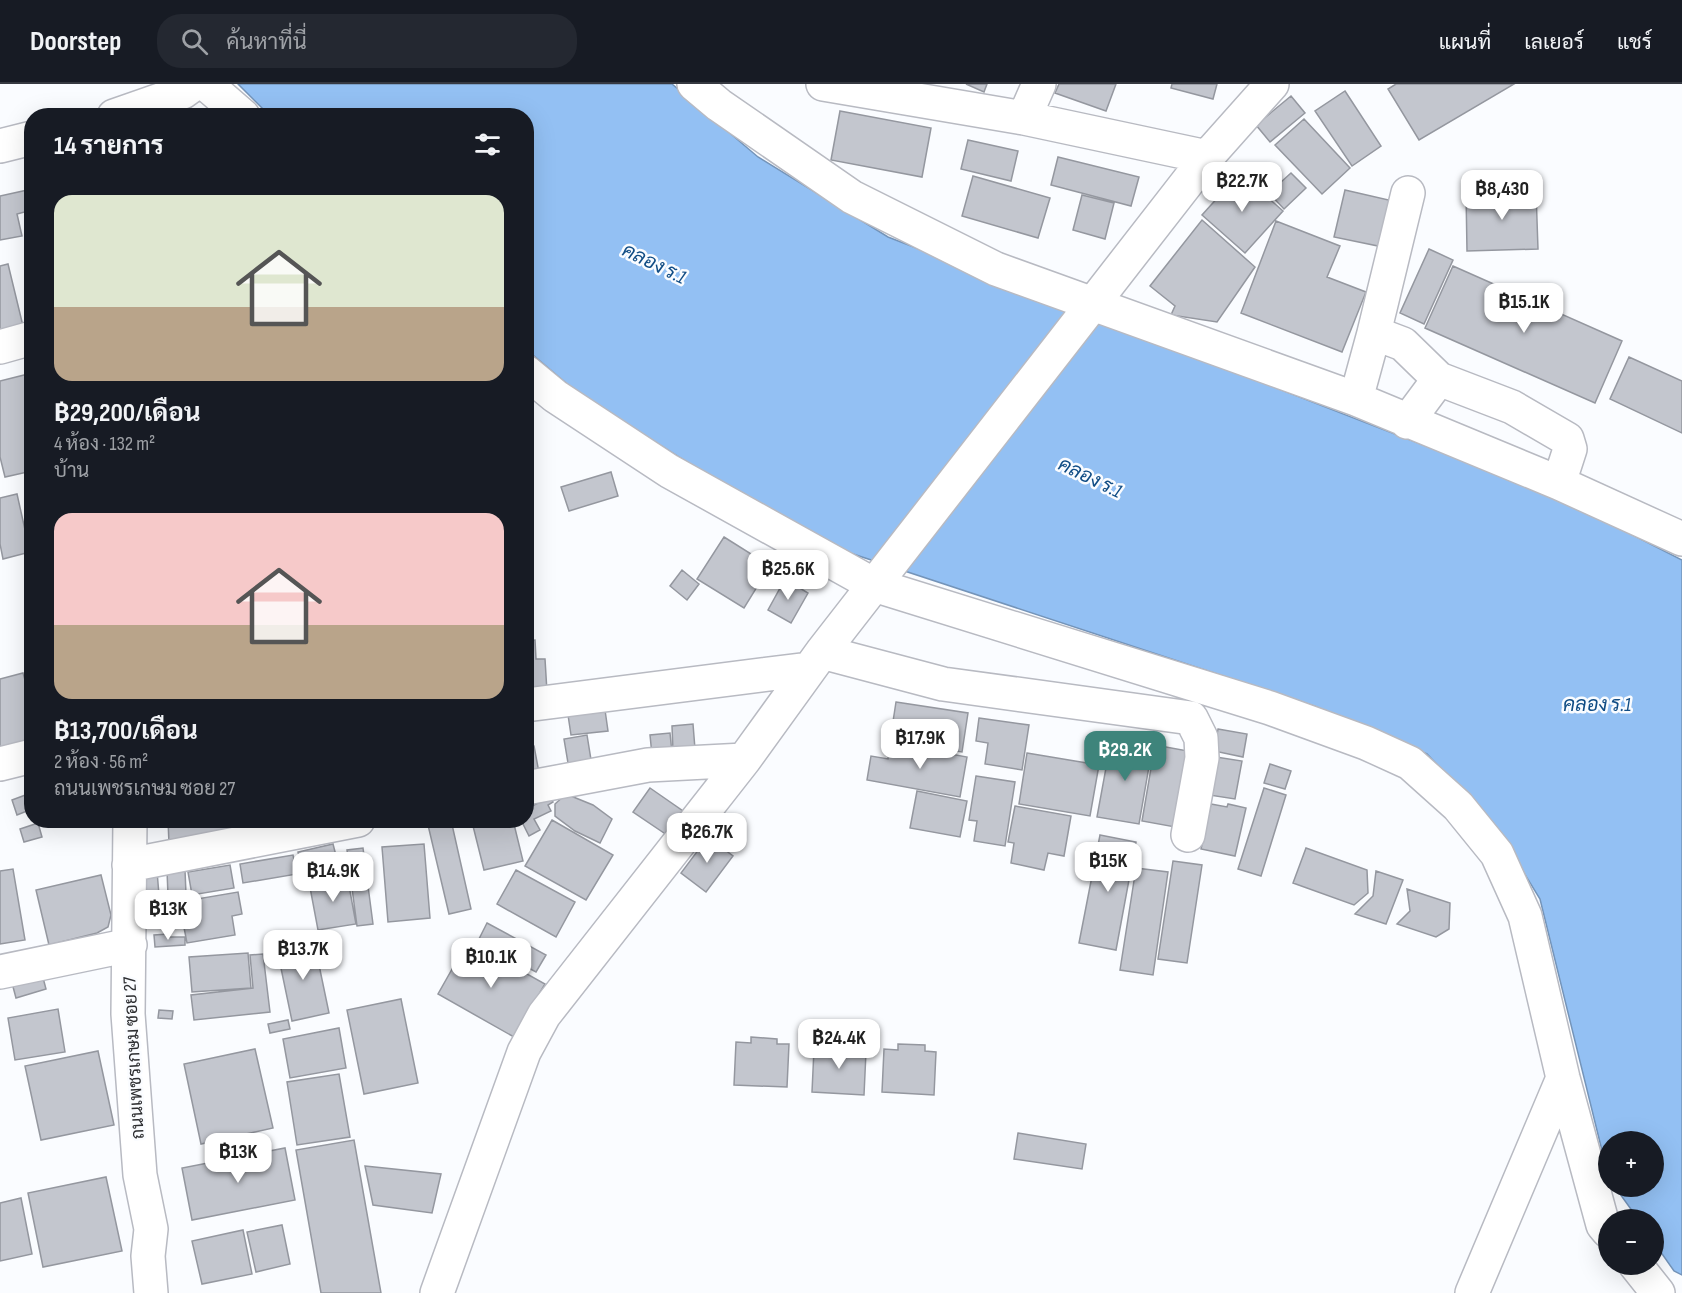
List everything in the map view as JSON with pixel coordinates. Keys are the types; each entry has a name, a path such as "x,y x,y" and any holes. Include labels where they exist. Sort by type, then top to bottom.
{"street":[{"path":"137,108 183,92 194,84"},
{"path":"206,84 240,104"},
{"path":"694,84 719,105 852,197 996,269 1090,309 1356,399 1559,483 1682,538"},
{"path":"829,84 1024,118 1207,157"},
{"path":"1024,118 1039,84"},
{"path":"437,1293 524,1052 544,1015 744,760 878,580 1207,157 1272,84"},
{"path":"0,146 24,140"},
{"path":"1356,399 1408,193"},
{"path":"1374,333 1403,344 1439,379 1512,407 1567,438 1570,449 1559,483"},
{"path":"0,347 24,340"},
{"path":"534,379 555,396 669,471 878,580 1270,708 1365,743 1410,763 1458,806 1497,854 1525,916 1563,1078 1599,1209"},
{"path":"1407,422 1439,379"},
{"path":"534,704 816,661 944,684 1191,718 1201,738 1202,758 1188,835"},
{"path":"0,764 24,758"},
{"path":"534,786 648,765 744,760"},
{"name":"ถนนเพชรเกษม ซอย 27","path":"130,828 128,1014 140,1175 151,1229 148,1256 151,1293"},
{"path":"129,865 317,828"},
{"path":"0,972 130,945"},
{"path":"1472,1293 1563,1078"},
{"path":"1644,1275 1658,1293"}],"water":[{"name":"คลอง ร.1","path":"238,84 672,84 758,157 888,237 1562,499 1682,560 1682,1275 1674,1271 1664,1257 1664,1209 1631,1209 1622,1197 1664,1197 1664,1131 1598,1131 1598,1134 1540,899 1496,827 1427,754 1314,706 850,553 720,483 579,394 534,356 534,108 262,108"}],"building":[{"path":"966,84 987,84 984,92"},
{"path":"1059,84 1116,84 1106,111 1055,93"},
{"path":"1172,84 1217,84 1213,99 1171,88"},
{"path":"1396,84 1514,84 1419,140 1388,89"},
{"path":"1345,91 1381,146 1352,166 1315,111"},
{"path":"1291,96 1305,113 1270,142 1256,125"},
{"path":"840,111 931,128 922,177 831,160"},
{"path":"1304,119 1350,168 1322,194 1275,145"},
{"path":"968,140 1018,151 1011,181 961,169"},
{"path":"1058,157 1139,177 1131,206 1051,185"},
{"path":"1240,173 1283,211 1245,253 1202,215"},
{"path":"1291,173 1306,188 1284,209 1269,193"},
{"path":"973,176 1050,198 1038,238 962,216"},
{"path":"1345,190 1393,201 1383,247 1334,237"},
{"path":"24,191 24,212 17,214 22,236 0,240 0,196"},
{"path":"1536,191 1538,249 1467,251 1466,192"},
{"path":"1082,195 1114,203 1105,239 1073,230"},
{"path":"1202,220 1255,267 1217,322 1171,315 1175,306 1150,286"},
{"path":"1276,221 1340,246 1327,277 1366,292 1342,352 1241,313"},
{"path":"1429,249 1453,260 1424,324 1400,313"},
{"path":"8,264 23,326 0,332 0,266"},
{"path":"1453,266 1622,341 1595,403 1425,328"},
{"path":"1629,357 1682,381 1682,433 1610,399"},
{"path":"24,375 24,473 5,477 0,457 0,381"},
{"path":"611,472 618,496 569,511 561,487"},
{"path":"17,494 24,525 24,554 3,559 0,544 0,498"},
{"path":"724,537 770,566 744,608 697,579"},
{"path":"682,570 699,584 687,600 670,586"},
{"path":"785,579 808,593 791,623 768,610"},
{"path":"534,640 536,659 545,659 547,692 534,693"},
{"path":"23,673 24,677 24,742 0,749 0,679"},
{"path":"896,702 968,713 962,752 890,741"},
{"path":"605,710 608,731 571,735 568,715"},
{"path":"979,718 1029,725 1022,770 985,764 988,743 976,741"},
{"path":"693,724 695,749 673,751 672,726"},
{"path":"1218,729 1247,734 1243,757 1214,751"},
{"path":"670,733 672,753 652,755 650,735"},
{"path":"587,735 593,772 570,775 564,739"},
{"path":"1122,737 1146,741 1143,754 1151,755 1139,824 1097,817 1110,746 1121,747"},
{"path":"891,743 967,757 960,797 867,780 871,756 888,759"},
{"path":"1155,745 1188,751 1175,827 1142,821"},
{"path":"534,746 540,778 534,779"},
{"path":"1027,753 1099,765 1090,816 1019,804"},
{"path":"1216,757 1242,761 1235,799 1209,795"},
{"path":"1270,764 1291,771 1285,789 1264,783"},
{"path":"976,776 1015,782 1005,846 974,841 977,821 969,820"},
{"path":"650,788 683,811 667,835 633,812"},
{"path":"1264,788 1286,795 1261,876 1238,869"},
{"path":"917,791 967,801 960,837 910,828"},
{"path":"566,794 593,805 612,819 600,843 575,831 555,816 555,804"},
{"path":"24,796 24,812 17,815 12,800"},
{"path":"550,797 553,802 548,805 551,811 534,819 534,805"},
{"path":"1211,804 1227,807 1228,804 1246,808 1235,856 1201,849"},
{"path":"1015,806 1071,816 1064,856 1048,853 1044,870 1011,863 1014,843 1008,842"},
{"path":"534,819 540,830 529,836 525,828 534,828"},
{"path":"552,820 613,855 586,900 525,866"},
{"path":"39,828 42,837 24,842 20,829"},
{"path":"168,828 243,828 244,840 169,844"},
{"path":"429,828 453,828 471,909 449,914"},
{"path":"474,828 515,828 523,861 484,870"},
{"path":"1100,835 1136,842 1116,950 1079,943"},
{"path":"708,837 733,856 706,892 681,873"},
{"path":"333,844 340,871 305,880 298,852"},
{"path":"424,844 430,918 388,922 382,847"},
{"path":"363,848 373,924 357,926 347,850"},
{"path":"1306,848 1367,870 1368,893 1354,905 1293,883"},
{"path":"293,855 297,874 243,883 240,864"},
{"path":"1173,861 1202,865 1187,963 1158,959"},
{"path":"230,865 234,888 192,895 188,872"},
{"path":"1136,868 1168,872 1153,975 1120,970"},
{"path":"13,869 25,940 0,944 0,871"},
{"path":"185,870 186,894 168,895 167,871"},
{"path":"516,870 575,902 556,937 497,904"},
{"path":"157,871 159,895 141,896 139,872"},
{"path":"1376,871 1403,880 1386,924 1355,914 1373,896"},
{"path":"101,875 111,915 108,927 97,933 49,945 36,890"},
{"path":"347,875 356,924 318,930 309,882"},
{"path":"1407,889 1450,903 1449,929 1436,937 1397,924 1410,911"},
{"path":"238,892 242,914 232,916 235,935 187,943 179,902"},
{"path":"487,923 546,955 536,972 478,941"},
{"path":"168,934 168,937 185,937 185,945 155,947 154,935"},
{"path":"314,941 329,1013 292,1021 277,949"},
{"path":"468,941 545,984 514,1037 438,994"},
{"path":"248,953 251,988 192,992 189,957"},
{"path":"263,954 270,1012 194,1020 191,995 253,988 250,955"},
{"path":"42,974 46,989 16,998 12,983"},
{"path":"401,999 418,1083 364,1094 347,1010"},
{"path":"58,1009 65,1052 15,1060 8,1018"},
{"path":"159,1010 173,1011 172,1019 158,1018"},
{"path":"288,1020 290,1029 270,1033 268,1024"},
{"path":"339,1028 346,1068 290,1078 283,1039"},
{"path":"751,1037 777,1039 777,1044 789,1044 787,1087 734,1085 736,1042 751,1043"},
{"path":"829,1044 855,1045 855,1051 866,1052 864,1095 812,1092 814,1049 828,1050"},
{"path":"898,1044 925,1045 925,1051 936,1052 934,1095 882,1092 884,1049 898,1050"},
{"path":"255,1049 273,1128 201,1144 184,1064"},
{"path":"98,1051 114,1125 41,1140 25,1066"},
{"path":"339,1074 350,1137 297,1145 287,1082"},
{"path":"1018,1133 1086,1144 1082,1169 1014,1159"},
{"path":"354,1140 381,1293 321,1293 296,1150"},
{"path":"285,1148 295,1200 192,1220 182,1168"},
{"path":"365,1166 441,1174 432,1213 373,1205"},
{"path":"106,1177 122,1251 43,1267 28,1193"},
{"path":"21,1198 32,1254 0,1261 0,1203"},
{"path":"282,1225 290,1264 256,1272 247,1232"},
{"path":"243,1230 252,1274 202,1284 192,1241"}]}
